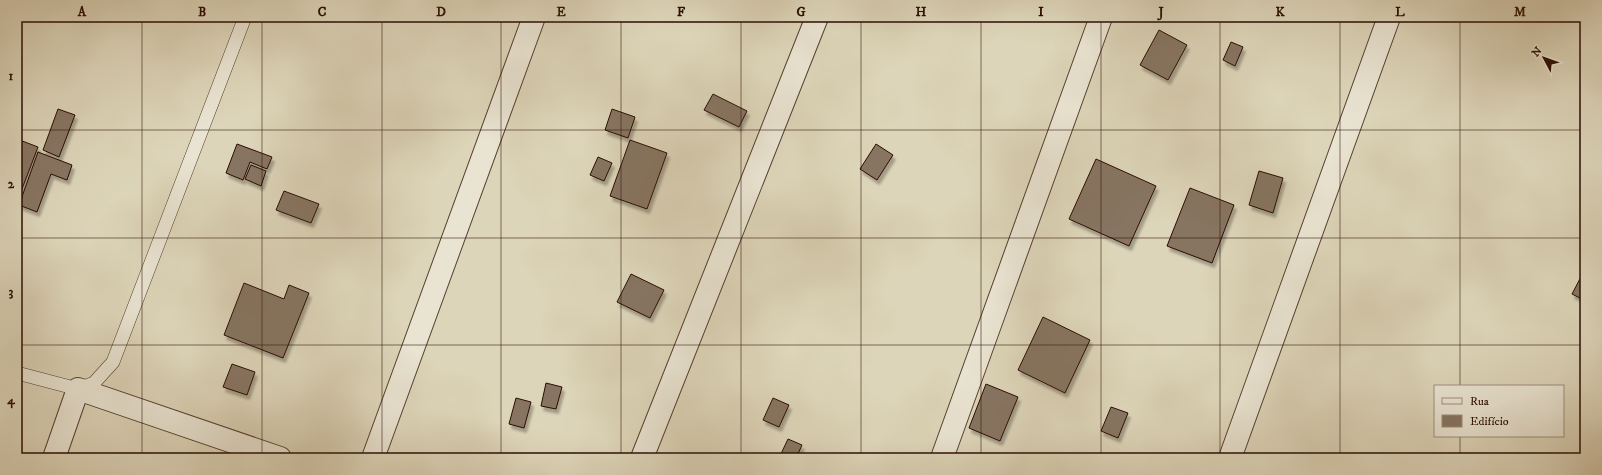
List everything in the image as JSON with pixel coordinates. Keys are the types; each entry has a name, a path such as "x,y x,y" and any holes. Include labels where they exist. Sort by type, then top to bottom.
{"street":[{"path":"373,458 534,17"},
{"path":"642,458 817,17"},
{"path":"942,458 1101,17"},
{"path":"1230,458 1389,17"},
{"path":"54,458 78,389 280,458"}],"lane":[{"path":"17,372 78,389 94,383 113,362 245,17"}],"building":[{"path":"1159,30 1187,45 1168,80 1140,65"},
{"path":"1231,42 1243,47 1235,66 1223,60"},
{"path":"713,94 747,111 739,127 704,110"},
{"path":"58,109 75,115 59,157 43,150"},
{"path":"612,109 635,117 628,138 605,130"},
{"path":"17,139 38,147 17,202"},
{"path":"630,140 667,153 647,209 610,196"},
{"path":"237,144 272,157 267,169 250,162 243,180 226,173"},
{"path":"876,144 893,155 877,180 860,169"},
{"path":"38,152 72,165 67,180 51,174 37,212 19,205"},
{"path":"598,157 612,163 604,181 590,175"},
{"path":"1096,159 1156,186 1129,246 1069,219"},
{"path":"251,165 266,171 261,186 245,179"},
{"path":"1259,171 1283,178 1273,213 1249,205"},
{"path":"1190,188 1234,205 1212,263 1167,246"},
{"path":"284,191 319,204 311,223 276,210"},
{"path":"1583,273 1585,274 1585,308 1581,306 1584,300 1572,294"},
{"path":"631,274 664,290 650,318 617,302"},
{"path":"244,283 284,299 289,285 309,293 283,358 224,335"},
{"path":"1043,317 1090,340 1065,393 1018,370"},
{"path":"232,364 255,372 247,395 223,387"},
{"path":"546,383 562,387 556,409 541,406"},
{"path":"986,384 1018,397 1000,441 969,428"},
{"path":"516,398 531,402 524,428 509,424"},
{"path":"773,398 789,405 779,427 763,420"},
{"path":"1111,407 1128,413 1118,438 1101,431"},
{"path":"788,439 802,445 796,458 779,458"}]}
